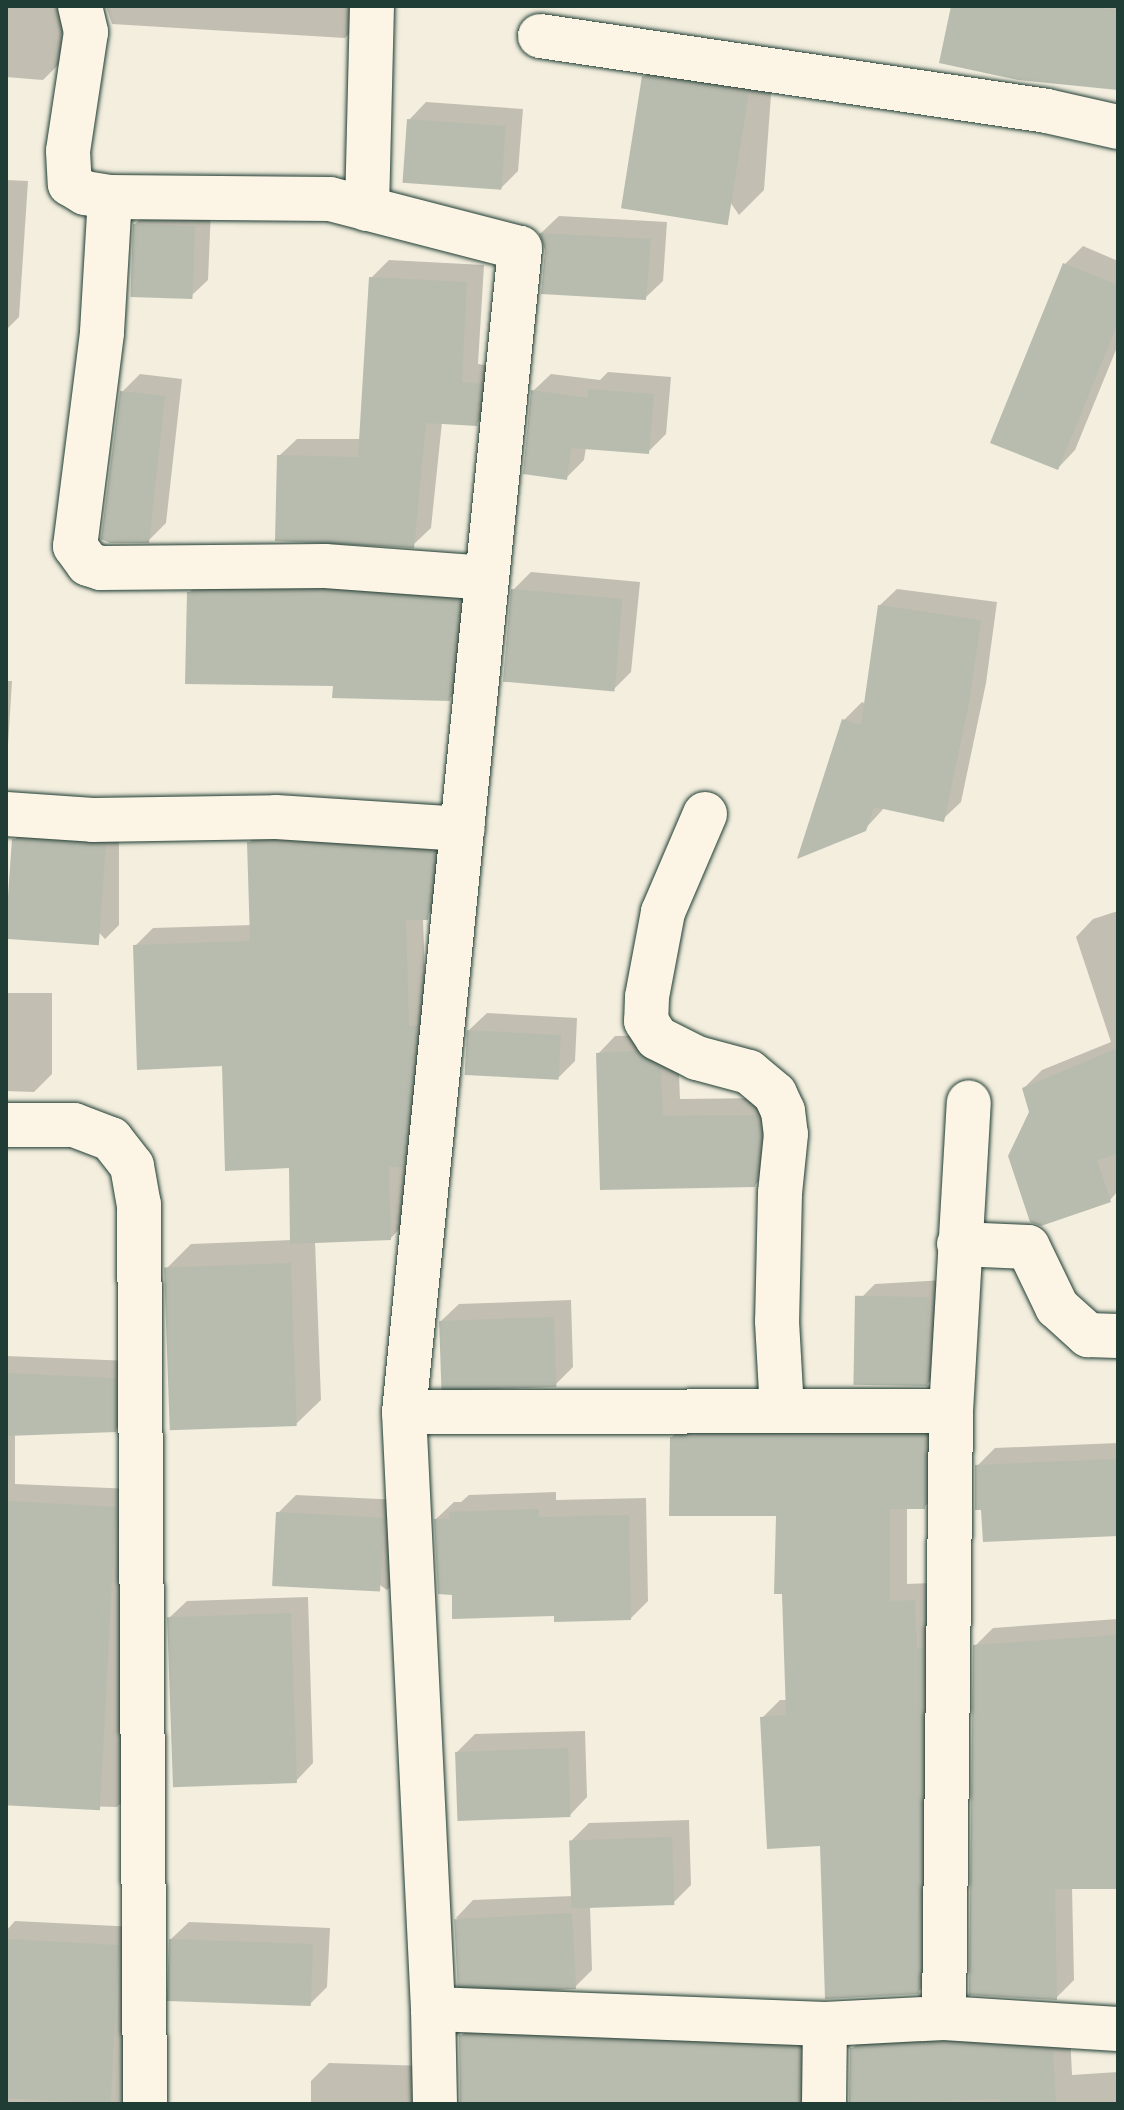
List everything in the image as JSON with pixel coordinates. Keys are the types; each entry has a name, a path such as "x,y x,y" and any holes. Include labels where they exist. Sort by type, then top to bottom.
{"street":[{"path":"80,6 86,32 68,151 70,184 85,193 110,197 330,199 520,248 404,1412 435,2104"},
{"path":"367,209 372,6"},
{"path":"540,36 1047,111 1118,127"},
{"path":"110,197 102,333 75,524 75,546 88,564 162,568 325,566 487,578"},
{"path":"6,814 93,820 276,817 463,829"},
{"path":"705,814 663,912 647,997 646,1021 657,1038 697,1058 749,1072 775,1094 783,1111 786,1134 780,1193 777,1321 782,1411"},
{"path":"944,2018 951,1411 969,1103"},
{"path":"6,1125 74,1125 111,1139 132,1166 139,1204 145,2104"},
{"path":"959,1244 1028,1247 1057,1307 1088,1335 1118,1336"},
{"path":"404,1412 951,1411"},
{"path":"433,2009 825,2024 944,2018 1118,2029"},
{"path":"824,2104 825,2024"}],"building":[{"path":"951,6 1084,6 1118,10 1118,90 1018,80 939,63"},
{"path":"642,76 749,93 728,225 621,208"},
{"path":"407,119 506,126 501,190 403,183"},
{"path":"133,224 195,226 192,299 130,297"},
{"path":"539,233 651,239 646,300 541,294 545,250"},
{"path":"1063,263 1118,285 1118,323 1058,470 990,443"},
{"path":"369,277 467,282 462,382 481,384 477,426 426,423 414,548 275,541 277,455 358,457"},
{"path":"588,389 654,394 649,454 571,448 567,480 523,474 531,390 588,398"},
{"path":"120,391 165,396 149,543 110,543 101,539"},
{"path":"511,589 623,599 614,691 503,682"},
{"path":"324,591 460,601 450,701 332,698 333,686 185,684 187,592"},
{"path":"878,605 981,620 969,703 944,822 874,807 866,831 797,859 842,719 861,725"},
{"path":"12,839 106,846 99,945 6,939"},
{"path":"247,842 435,852 428,920 406,920 409,1026 417,1026 403,1167 389,1167 391,1240 290,1244 289,1168 225,1171 222,1066 137,1070 133,945 250,941"},
{"path":"467,1030 561,1035 559,1080 465,1075"},
{"path":"1118,1048 1118,1154 1097,1160 1111,1202 1041,1226 1030,1222 1008,1156 1029,1112 1022,1088"},
{"path":"636,1051 661,1068 663,1116 757,1115 761,1134 755,1187 600,1190 596,1053"},
{"path":"291,1263 297,1426 170,1430 164,1267"},
{"path":"855,1296 929,1297 927,1386 853,1385"},
{"path":"554,1317 556,1387 442,1391 439,1321"},
{"path":"6,1373 115,1378 116,1432 6,1436"},
{"path":"926,1436 925,1509 890,1509 890,1601 915,1600 917,1648 923,1648 919,1994 825,1999 820,1846 767,1849 760,1717 786,1715 782,1594 774,1594 776,1516 669,1516 670,1437"},
{"path":"1118,1459 1118,1536 983,1542 981,1510 975,1510 975,1465"},
{"path":"6,1501 116,1507 100,1810 6,1805"},
{"path":"539,1509 539,1517 629,1515 631,1620 554,1622 554,1616 452,1619 452,1595 438,1594 434,1519 449,1519 449,1512"},
{"path":"276,1512 384,1518 380,1592 272,1586"},
{"path":"291,1613 297,1783 173,1787 167,1617"},
{"path":"1118,1635 1118,1889 1055,1889 1057,2000 969,1995 973,1645"},
{"path":"568,1748 570,1817 457,1821 455,1752"},
{"path":"672,1837 674,1905 571,1909 569,1841"},
{"path":"572,1913 576,1989 458,1995 454,1919"},
{"path":"6,1939 119,1945 111,2104 6,2098"},
{"path":"169,1939 313,1944 311,2006 167,2001"},
{"path":"459,2035 800,2048 799,2104 460,2104"},
{"path":"944,2043 1053,2050 1056,2104 1000,2104 999,2099 849,2104 850,2048"}]}
